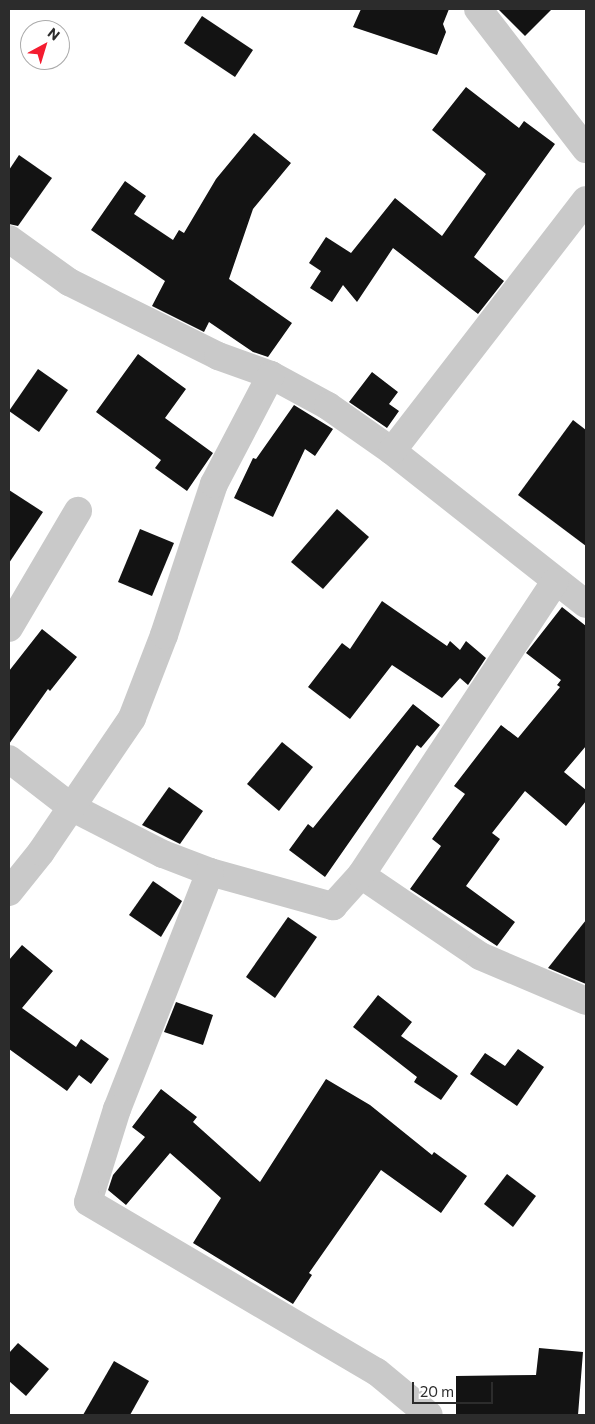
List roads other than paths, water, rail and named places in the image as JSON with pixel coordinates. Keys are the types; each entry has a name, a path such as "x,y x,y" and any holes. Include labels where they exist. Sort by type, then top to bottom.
{"street":[{"path":"478,9 586,149"},
{"path":"392,451 586,200"},
{"path":"9,239 69,282 218,356 271,374 328,406 392,451 555,582 586,604"},
{"path":"9,892 41,852 132,718 164,635 214,484 271,374"},
{"path":"9,628 78,511"},
{"path":"9,759 71,807 163,854 210,872 333,906 361,874 555,582"},
{"path":"210,872 116,1109 88,1202 376,1372 429,1415"},
{"path":"361,874 480,956 586,1001"}]}
